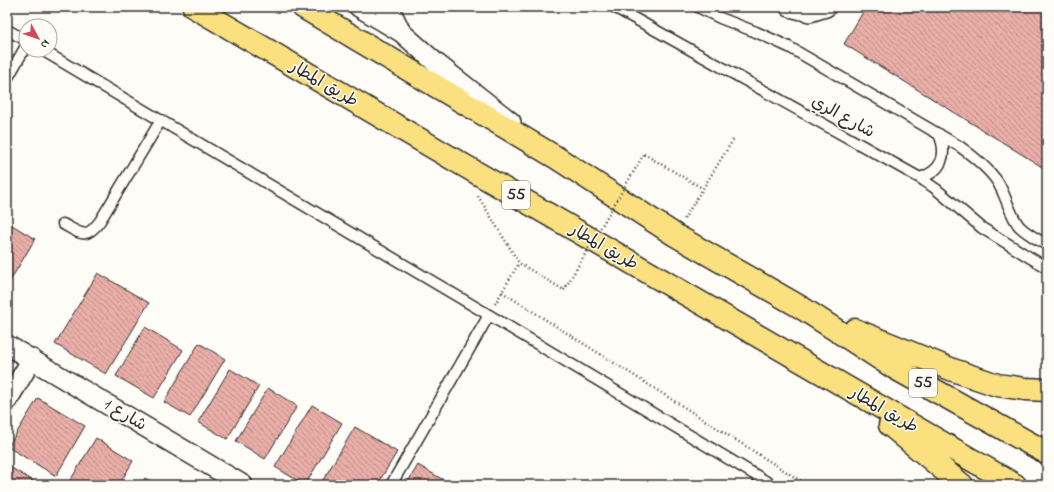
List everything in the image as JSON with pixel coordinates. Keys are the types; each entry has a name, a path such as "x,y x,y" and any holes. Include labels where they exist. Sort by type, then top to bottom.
{"highway":[{"name":"طريق المطار","path":"194,7 1015,485"},
{"name":"55","path":"303,7 557,158 675,235 802,308 893,367 1047,452"},
{"path":"802,308 960,373 997,385 1047,390"},
{"path":"838,383 962,485"}],"street":[{"path":"359,7 401,32 436,63 557,158"},
{"path":"389,7 401,32"},
{"path":"790,7 810,12 826,7"},
{"name":"شارع 1","path":"7,345 243,485"},
{"path":"7,401 32,360"}],"lane":[{"name":"شارع الري","path":"614,7 643,25 920,178 936,189 982,228 1047,268"},
{"name":"شارع الري","path":"698,7 720,18 789,47 959,146 984,166 999,184 1019,225 1030,235 1047,245"},
{"path":"7,30 18,36"},
{"path":"7,79 19,58"},
{"path":"56,58 772,485"},
{"path":"63,224 77,232 85,234 93,230 162,120"},
{"path":"920,178 929,175 942,161 944,152 943,142 939,134"},
{"path":"390,485 489,315"}],"path":[{"path":"675,235 702,188 733,140"},
{"path":"478,196 519,263 564,290 644,154 702,188"},
{"path":"489,315 519,263"},
{"path":"502,292 807,485"}],"building":[{"path":"866,7 1047,7 1047,170 844,44"},
{"path":"7,222 35,239 7,286"},
{"path":"98,273 149,303 106,374 55,344"},
{"path":"145,327 183,350 154,398 116,376"},
{"path":"199,343 225,359 190,417 164,402"},
{"path":"230,369 259,386 227,439 198,422"},
{"path":"268,388 297,406 265,459 236,441"},
{"path":"38,398 85,426 56,476 8,447"},
{"path":"312,405 342,423 305,485 275,467"},
{"path":"355,427 397,452 377,485 320,485"},
{"path":"96,438 133,461 119,485 68,484"},
{"path":"418,465 452,485 406,485"},
{"path":"8,466 40,485 7,485"},
{"path":"145,478 156,485 141,485"}]}
